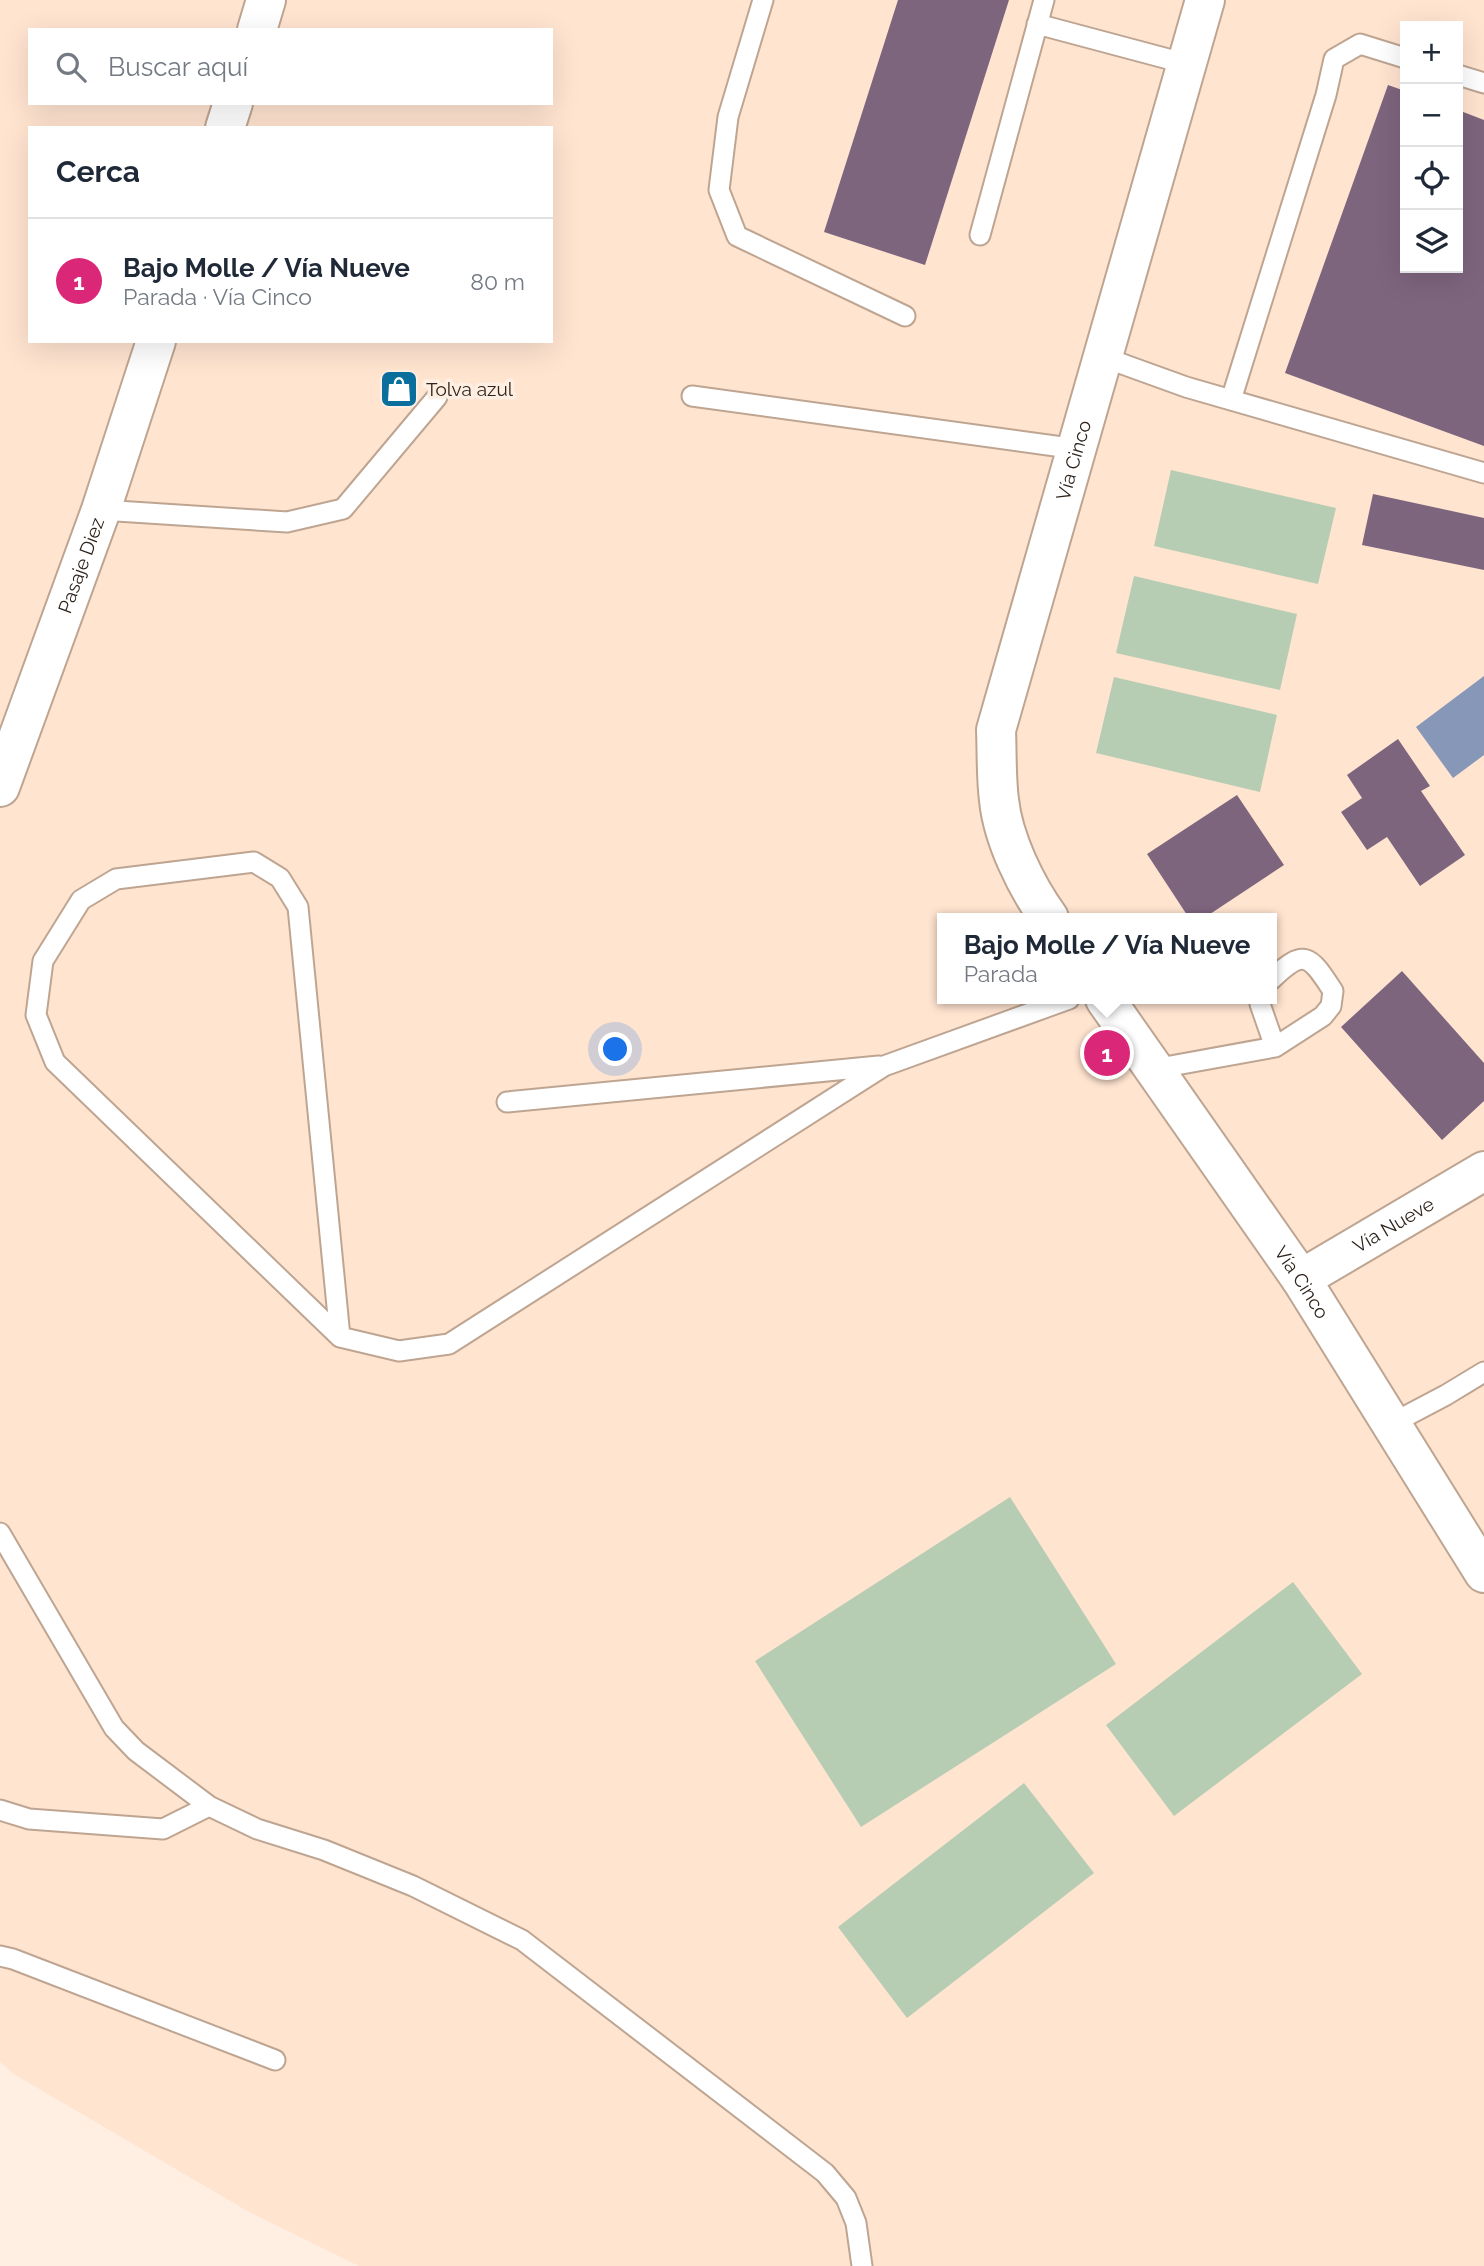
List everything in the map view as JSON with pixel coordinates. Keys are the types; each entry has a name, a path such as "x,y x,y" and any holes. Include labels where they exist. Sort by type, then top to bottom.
{"street":[{"path":"258,28 266,0"},
{"name":"Vía Cinco","path":"1045,913 1032,894 1013,852 999,802 996,730 1205,0"},
{"path":"226,126 232,105"},
{"name":"Pasaje Diez","path":"0,787 102,510 155,343"},
{"name":"Vía Cinco","path":"1108,1004 1301,1279 1484,1573"},
{"name":"Vía Nueve","path":"1301,1279 1484,1171"}],"lane":[{"path":"763,0 728,117 719,190 737,236 905,316"},
{"path":"980,234 1044,0"},
{"path":"1037,24 1187,64"},
{"path":"1231,400 1326,95 1334,58 1360,44 1400,56"},
{"path":"1463,77 1484,83"},
{"path":"1103,357 1186,387 1484,473"},
{"path":"692,396 1077,449"},
{"path":"102,510 287,522 343,509 437,397"},
{"path":"340,1337 298,907 280,878 254,862 116,879 81,900 43,961 36,1016 55,1062 340,1337 399,1351 449,1345 884,1066 1055,1004"},
{"path":"1154,1069 1275,1046 1323,1016 1331,1006 1333,991 1315,963 1304,960 1290,962 1277,974"},
{"path":"1260,1004 1275,1046"},
{"path":"507,1102 884,1066"},
{"path":"1391,1423 1484,1372"},
{"path":"0,1533 114,1728 136,1751 209,1806 257,1829 324,1850 413,1886 522,1940 825,2173 846,2199 856,2223 862,2266"},
{"path":"0,1810 29,1819 163,1829 209,1806"},
{"path":"0,1956 275,2060"}],"shaded area":[{"path":"0,0 1484,0 1484,2266 359,2266 249,2212 12,2073 0,2061"}],"green space":[{"path":"1171,470 1336,508 1318,584 1154,546"},
{"path":"1134,576 1297,614 1280,690 1116,653"},
{"path":"1114,677 1277,715 1260,792 1096,753"},
{"path":"1010,1497 1116,1664 861,1827 755,1661"},
{"path":"1293,1582 1362,1674 1174,1816 1106,1725"},
{"path":"1024,1783 1094,1873 907,2018 838,1927"}],"water":[{"path":"1484,676 1484,755 1453,778 1416,727"}],"building":[{"path":"898,0 1009,0 925,265 824,232"},
{"path":"1388,85 1400,89 1400,273 1463,273 1463,112 1484,120 1484,446 1285,373"},
{"path":"1373,494 1484,518 1484,570 1362,545"},
{"path":"1398,739 1430,786 1421,791 1465,855 1420,886 1387,837 1367,850 1341,812 1362,798 1347,775"},
{"path":"1237,795 1284,865 1212,913 1186,913 1147,854"},
{"path":"1402,971 1484,1063 1484,1101 1442,1140 1341,1027"}],"place":[{"name":"Tolva azul","path":"399,389"},
{"name":"Bajo Molle / Vía Nueve","path":"1107,1053"}]}
